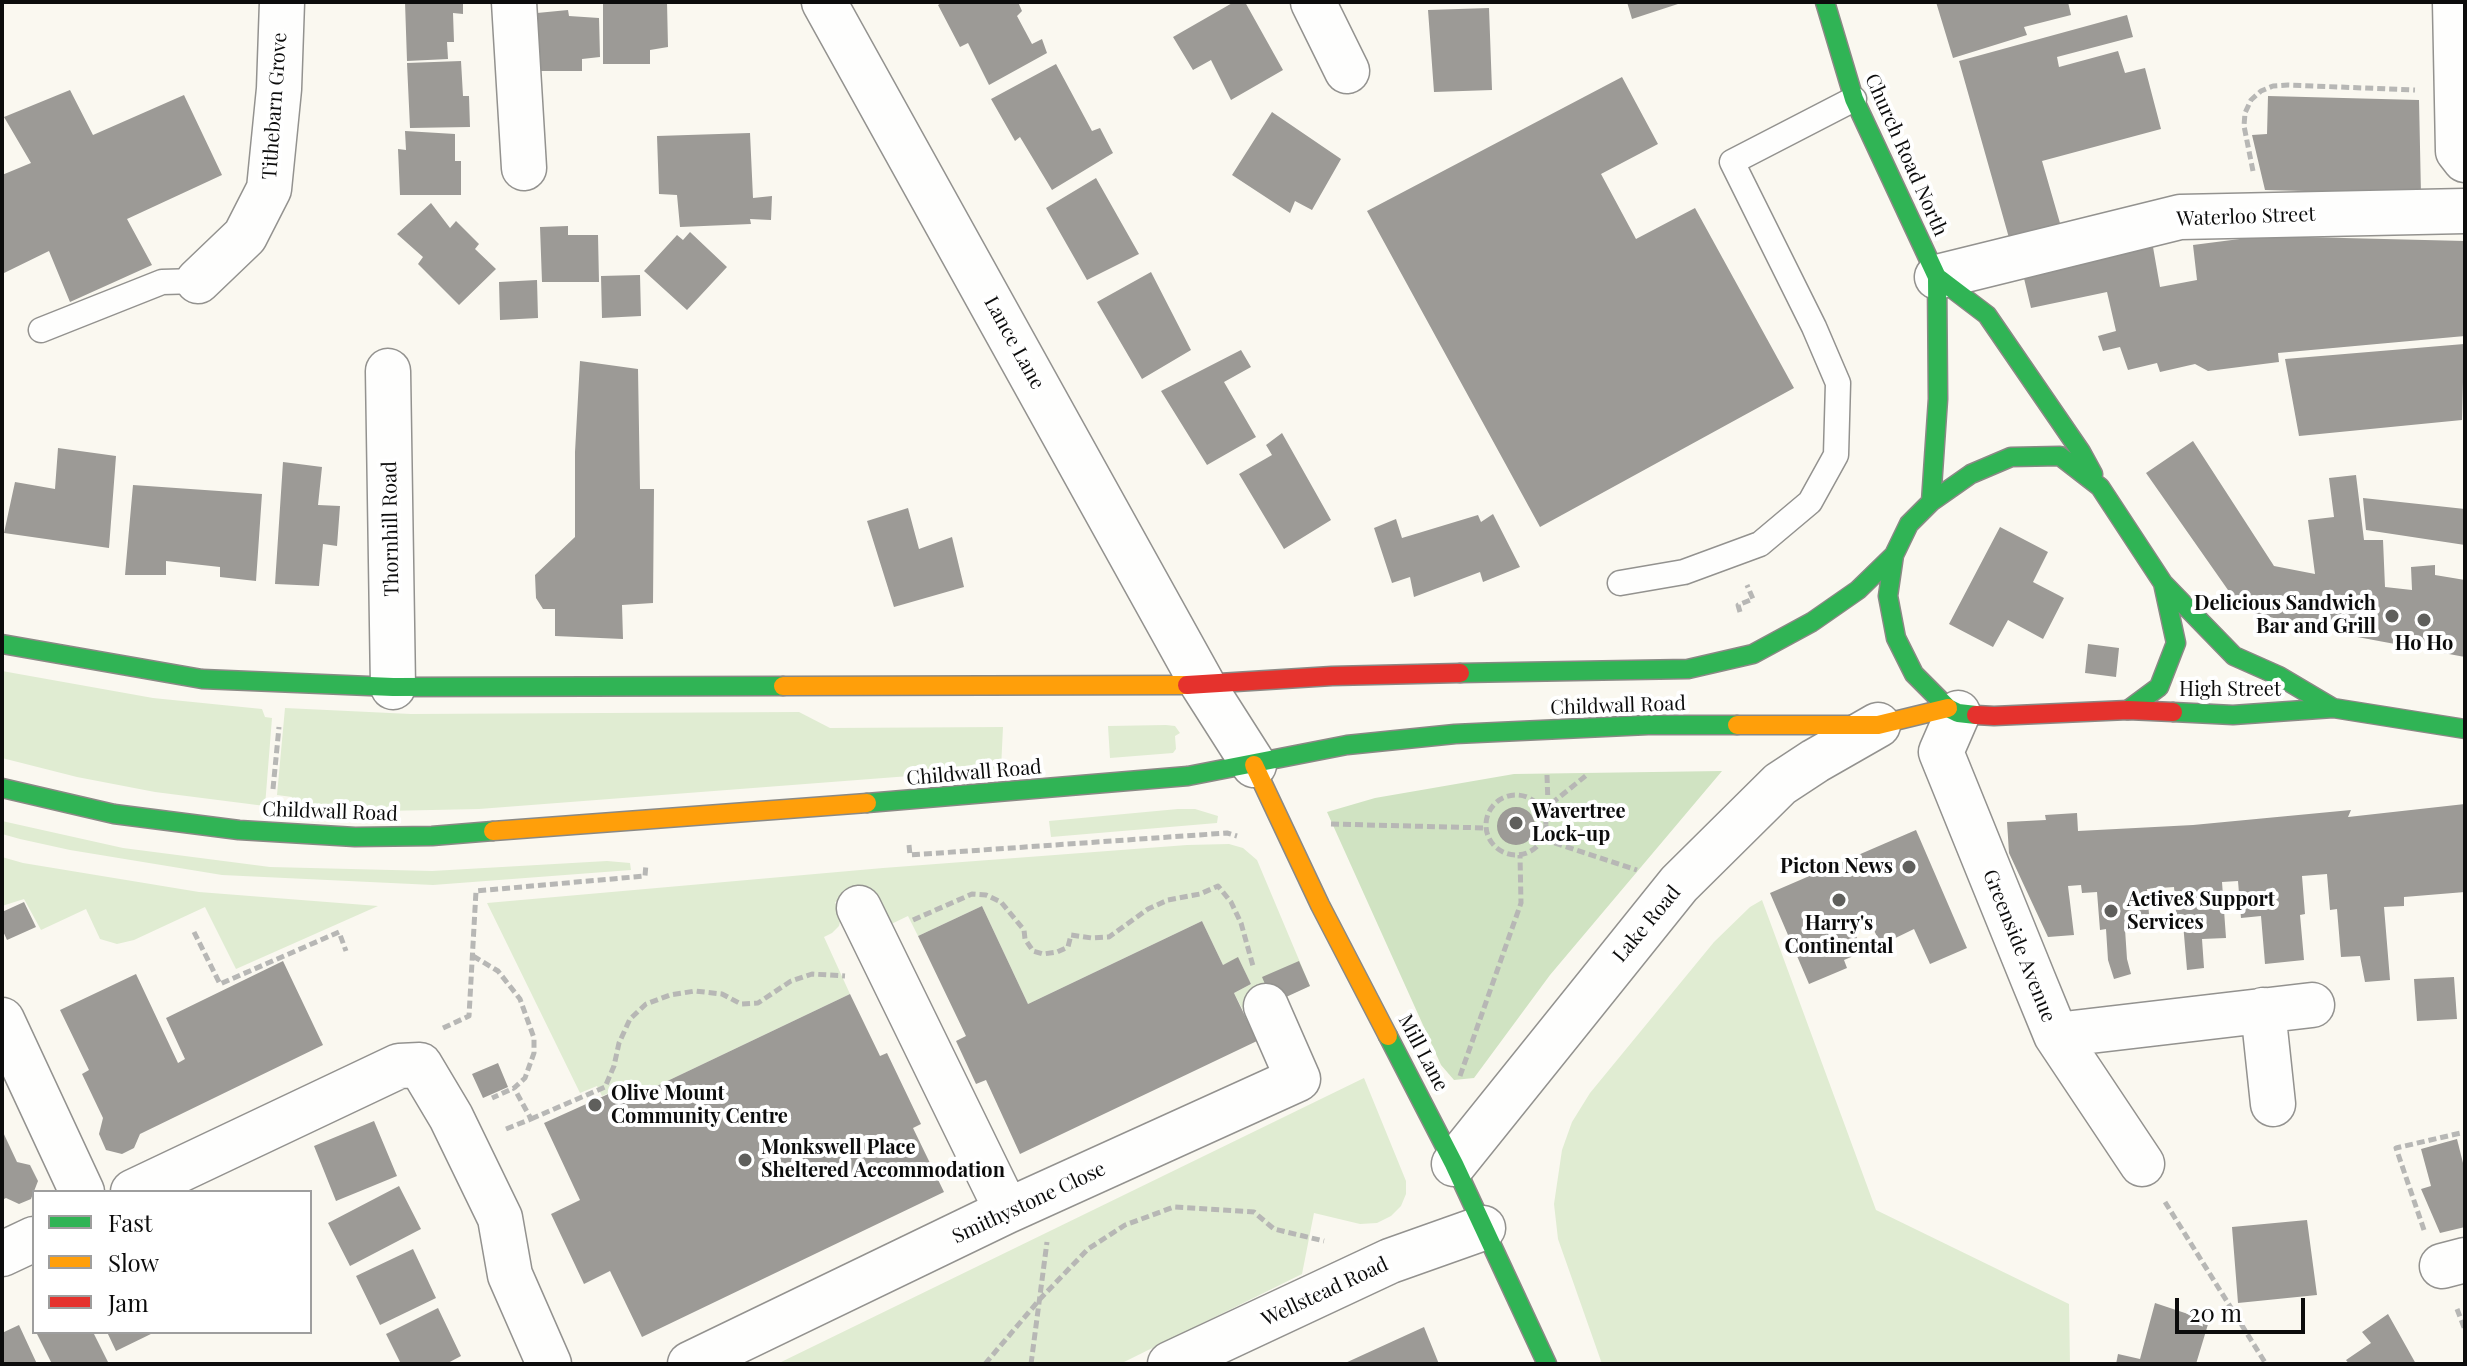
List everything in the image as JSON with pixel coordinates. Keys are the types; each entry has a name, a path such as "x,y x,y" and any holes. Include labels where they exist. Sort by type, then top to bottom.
{"main road":[{"name":"Church Road North","path":"1825,2 1854,99 1937,277 1938,399 1931,502"},
{"name":"Church Road North","path":"1937,277 1987,315 2081,452 2100,487"},
{"path":"2060,456 2100,487 2163,583 2176,643 2159,687 2128,710 1994,716 1953,710 1914,674 1896,638 1888,596 1894,555 1909,524 1931,502 1971,474 2011,457 2060,456"},
{"name":"Childwall Road","path":"2,644 202,679 393,687 1203,685 1332,676 1688,669 1753,654 1812,622 1858,590 1894,555"},
{"name":"High Street","path":"2163,583 2234,656 2279,676 2333,708"},
{"name":"High Street","path":"2128,710 2233,715 2333,708 2465,729"},
{"name":"Childwall Road","path":"2,788 114,814 297,835 432,836 1188,776 1347,745 1455,734 1648,725 1878,725 1953,710"},
{"name":"Mill Lane","path":"1254,765 1299,862 1423,1100 1547,1364"}],"street":[{"name":"Tithebarn Grove","path":"198,281 245,236 269,189 279,89 282,2"},
{"path":"514,2 524,168"},
{"name":"Lance Lane","path":"824,2 1203,685 1254,765"},
{"path":"1313,2 1347,71"},
{"path":"2455,2 2458,151 2465,160"},
{"name":"Waterloo Street","path":"1937,277 2180,217 2465,211"},
{"name":"Thornhill Road","path":"388,371 393,687"},
{"name":"Greenside Avenue","path":"1953,710 1941,752 2056,1035 2142,1164"},
{"name":"Lake Road","path":"1454,1164 1679,884 1780,784 1878,725"},
{"path":"866,923 1007,1211"},
{"path":"2056,1035 2312,1005"},
{"name":"Smithystone Close","path":"690,1364 1007,1211 1298,1079 1266,1006"},
{"path":"2263,1010 2273,1104"},
{"path":"2,1020 81,1190"},
{"path":"137,1190 399,1066 420,1065 451,1117 500,1218 510,1275 549,1364"},
{"name":"Wellstead Road","path":"1170,1364 1390,1261 1483,1228"},
{"path":"2,1254 32,1240"}],"lane":[{"path":"1620,583 1684,572 1760,544 1810,502 1836,455 1838,383 1814,327 1732,162 1854,99"},
{"path":"41,330 162,282 198,281"}],"path":[{"path":"2262,215 2244,126 2245,113 2251,100 2261,91 2288,85 2457,91"},
{"path":"1734,554 1753,599 1738,605 1753,654"},
{"path":"273,781 283,682"},
{"path":"1517,796 1535,802 1542,811 1546,829 1543,839 1529,852 1510,855 1494,846 1486,828 1491,809 1498,801 1517,796"},
{"path":"903,801 910,855 1227,833 1248,840"},
{"path":"420,1065 425,1036 469,1016 476,891 645,876 650,819"},
{"path":"1299,862 1336,846 1324,824 1486,828"},
{"path":"1543,839 1679,884"},
{"path":"1423,1100 1456,1086 1521,903 1520,855"},
{"path":"866,923 972,894 986,895 1001,902 1024,930 1025,939 1033,951 1043,954 1068,947 1071,935 1109,937 1148,909 1218,886 1231,902 1241,923 1266,1006"},
{"path":"194,932 220,984 339,932 346,951"},
{"path":"451,1117 514,1088 525,1078 534,1053 534,1038 520,999 498,971 473,956"},
{"path":"531,1119 605,1087 630,1019 646,1004 670,995 695,991 722,994 741,1004 758,1003 791,981 812,974 842,977"},
{"path":"2465,1132 2396,1148 2427,1240 2453,1263 2465,1330"},
{"path":"2142,1164 2266,1364"},
{"path":"1031,1364 1055,1190"},
{"path":"985,1364 1088,1249 1125,1225 1174,1207 1254,1212 1274,1229 1390,1261"}],"green space":[{"path":"2,671 153,698 262,709 265,717 272,718 265,806 155,792 2,758"},
{"path":"285,708 411,714 799,712 830,728 1003,727 1001,769 479,809 384,811 290,806 292,797 277,795"},
{"path":"1108,726 1175,726 1180,733 1175,736 1176,749 1173,753 1110,758"},
{"path":"1722,771 1550,975 1474,1078 1454,1080 1441,1065 1327,812 1375,798 1514,774"},
{"path":"1195,809 1218,816 1217,823 1051,837 1049,821"},
{"path":"2,821 123,848 270,867 432,871 607,861 630,863 631,870 433,885 222,875 20,839 2,834"},
{"path":"1229,844 1243,848 1257,860 1310,986 1245,1014 1234,993 1251,984 1238,958 1223,965 1202,921 1028,1004 982,906 918,936 908,916 887,926 868,889 835,902 841,917 839,926 824,937 850,994 640,1094 634,1082 602,1096 597,1086 580,1093 487,903 883,868"},
{"path":"2,857 199,892 378,906 236,969 205,907 134,940 117,944 100,939 86,909 41,930 24,899 2,906"},
{"path":"1762,900 1876,1210 2069,1304 2070,1364 1602,1364 1558,1239 1554,1204 1562,1150 1572,1122 1590,1093 1714,942 1750,907"},
{"path":"1364,1078 1406,1181 1406,1194 1401,1206 1377,1223 1360,1224 1314,1213 1302,1274 1120,1364 777,1364"}],"building":[{"path":"405,2 463,2 463,14 453,13 454,42 447,42 448,59 407,61"},
{"path":"603,2 667,2 668,47 650,50 650,64 603,64"},
{"path":"943,2 1018,2 1022,11 1017,16 1032,44 1042,39 1047,53 989,85 968,43 960,47 938,5"},
{"path":"1234,2 1245,2 1283,70 1231,100 1211,60 1193,70 1173,37"},
{"path":"1627,2 1681,2 1681,3 1632,19"},
{"path":"1936,2 2068,2 2071,15 2024,27 2027,35 1953,58"},
{"path":"1489,8 1492,90 1434,92 1428,10"},
{"path":"568,10 569,16 599,18 600,57 582,59 582,71 536,71 537,13"},
{"path":"2127,15 2133,37 2057,57 2059,67 2118,51 2125,73 2145,68 2161,129 2042,161 2062,230 2011,245 1959,61"},
{"path":"461,61 463,96 469,96 470,127 410,128 407,63"},
{"path":"1056,64 1092,131 1100,128 1113,153 1052,190 1020,137 1015,141 991,99"},
{"path":"1622,77 1658,144 1601,174 1636,239 1695,208 1794,388 1540,527 1367,211"},
{"path":"70,90 93,135 184,95 222,175 127,219 152,265 70,302 49,251 2,274 2,175 31,163 4,117"},
{"path":"2268,96 2419,100 2421,194 2265,190 2252,135 2267,134"},
{"path":"1272,112 1341,159 1312,210 1295,201 1290,213 1232,175"},
{"path":"405,131 455,134 455,161 461,161 461,195 400,195 398,149 406,150"},
{"path":"750,133 753,198 772,196 771,220 750,219 751,224 680,227 677,195 659,194 657,136"},
{"path":"1096,178 1139,254 1087,280 1046,208"},
{"path":"431,203 450,228 456,221 479,244 475,249 496,269 459,305 418,264 423,257 397,234"},
{"path":"568,226 568,235 598,235 599,282 542,282 540,227"},
{"path":"690,232 727,267 687,310 644,271 677,235 683,240"},
{"path":"2263,236 2465,241 2465,336 2278,353 2279,362 2208,371 2195,364 2160,372 2157,363 2128,370 2120,347 2103,351 2098,336 2116,331 2107,292 2031,308 2023,274 2153,247 2160,287 2197,280 2193,245"},
{"path":"1151,272 1191,350 1142,379 1097,302"},
{"path":"640,275 641,316 602,318 601,276"},
{"path":"537,280 538,318 500,320 499,282"},
{"path":"2464,344 2462,420 2299,436 2285,359"},
{"path":"1241,350 1251,367 1224,382 1256,437 1207,465 1161,391"},
{"path":"580,361 638,369 640,489 654,489 653,603 622,605 623,639 555,636 555,609 543,609 536,598 535,575 575,537 575,452"},
{"path":"1282,433 1331,520 1284,549 1239,474 1272,455 1266,445"},
{"path":"2193,441 2274,566 2315,574 2308,520 2334,517 2329,478 2356,475 2364,540 2383,540 2385,587 2412,590 2411,567 2435,565 2435,575 2465,580 2465,657 2325,631 2242,610 2146,473"},
{"path":"58,448 116,456 109,548 4,533 15,482 55,489"},
{"path":"283,462 322,467 318,505 340,506 337,546 323,544 319,586 275,584"},
{"path":"133,485 262,494 256,581 220,577 220,567 166,561 166,575 125,575"},
{"path":"2363,498 2465,509 2465,545 2366,530"},
{"path":"908,508 919,549 952,537 964,587 894,607 867,521"},
{"path":"1493,514 1520,567 1483,582 1480,572 1414,597 1410,577 1392,583 1374,528 1396,519 1402,538 1478,515 1481,522"},
{"path":"2000,527 2048,552 2033,582 2064,598 2043,639 2008,620 1993,647 1949,624"},
{"path":"2088,644 2119,648 2116,677 2085,673"},
{"path":"2465,804 2465,892 2404,897 2404,906 2384,907 2390,980 2365,982 2360,956 2341,957 2337,909 2330,910 2327,874 2302,876 2305,914 2300,915 2304,960 2265,964 2261,916 2241,918 2238,881 2222,882 2226,938 2202,939 2204,968 2187,970 2183,923 2177,924 2174,887 2147,889 2150,927 2125,929 2131,974 2114,979 2108,960 2106,929 2100,930 2097,892 2082,893 2081,885 2068,886 2074,935 2048,937 2009,853 2007,822 2046,820 2045,815 2077,813 2078,831 2193,825 2351,810 2348,817"},
{"name":"Wavertree Lock-up","path":"1516,807 1529,813 1535,826 1529,839 1516,845 1503,839 1497,826 1503,813"},
{"path":"1916,830 1967,948 1930,964 1914,929 1881,945 1871,924 1854,931 1863,952 1844,960 1847,968 1809,984 1770,893"},
{"path":"24,902 36,927 7,940 2,929 2,912"},
{"name":"Monkswell Place Sheltered Accommodation","path":"982,906 1028,1004 1202,921 1223,965 1238,957 1251,984 1234,993 1257,1041 1020,1154 986,1080 976,1084 956,1041 966,1036 918,936"},
{"path":"283,961 323,1045 140,1134 134,1148 122,1154 106,1150 99,1134 103,1118 82,1074 89,1070 60,1010 136,974 178,1063 185,1059 166,1018"},
{"path":"1299,961 1310,986 1273,1003 1262,977"},
{"path":"2454,977 2457,1019 2417,1021 2414,979"},
{"name":"Monkswell Place Sheltered Accommodation","path":"850,994 880,1056 887,1053 921,1124 913,1128 944,1192 642,1337 610,1271 584,1284 551,1214 580,1200 544,1123 635,1082 640,1094"},
{"path":"498,1063 508,1087 483,1098 472,1074"},
{"path":"374,1121 397,1176 336,1201 314,1146"},
{"path":"2,1130 17,1162 30,1165 38,1181 31,1199 19,1204 6,1198 2,1200"},
{"path":"2457,1139 2465,1171 2465,1227 2440,1233 2421,1189 2431,1186 2421,1149"},
{"path":"399,1186 421,1229 350,1266 328,1223"},
{"path":"2307,1220 2317,1295 2238,1303 2232,1227"},
{"path":"413,1249 436,1298 380,1325 356,1276"},
{"path":"2155,1303 2209,1321 2196,1364 2116,1364 2118,1354 2140,1359"},
{"path":"438,1308 461,1356 446,1364 401,1364 386,1334"},
{"path":"2388,1314 2416,1364 2349,1364 2346,1360 2371,1343 2362,1332"},
{"path":"19,1325 37,1364 2,1364 2,1333"},
{"path":"1424,1327 1439,1364 1343,1364"},
{"path":"37,1334 94,1334 109,1364 52,1364"},
{"path":"108,1334 151,1334 116,1351"}],"traffic: fast":[{"path":"1825,2 1854,99 1937,277 1938,399 1931,502"},
{"path":"1937,277 1987,315 2093,474"},
{"path":"1976,715 1958,713 1948,708 1914,674 1896,638 1888,596 1894,555 1909,524 1931,502 1971,474 2011,457 2060,456 2100,487 2163,583 2176,643 2159,687 2128,710"},
{"path":"1460,673 1688,669 1753,654 1812,622 1858,590 1894,555"},
{"path":"2163,583 2234,656 2279,676 2333,708"},
{"path":"2,644 202,679 393,687 783,686"},
{"path":"2173,712 2233,715 2333,708 2465,729"},
{"path":"867,803 1188,776 1347,745 1455,734 1648,725 1737,725"},
{"path":"2,788 114,814 239,830 355,837 493,831"},
{"path":"1388,1036 1454,1164 1547,1364"}],"traffic: slow":[{"path":"783,686 1187,685"},
{"path":"1737,725 1878,725 1948,708"},
{"path":"1254,765 1320,905 1388,1036"},
{"path":"493,831 867,803"}],"traffic: jam":[{"path":"1187,685 1332,676 1460,673"},
{"path":"1976,715 2128,710 2173,712"}],"place":[{"name":"Delicious Sandwich Bar and Grill","path":"2392,616"},
{"name":"Ho Ho","path":"2424,620"},
{"name":"Wavertree Lock-up","path":"1516,823"},
{"name":"Picton News","path":"1909,867"},
{"name":"Harry's Continental","path":"1839,900"},
{"name":"Active8 Support Services","path":"2111,911"},
{"name":"Olive Mount Community Centre","path":"595,1105"},
{"name":"Monkswell Place Sheltered Accommodation","path":"745,1160"}]}
